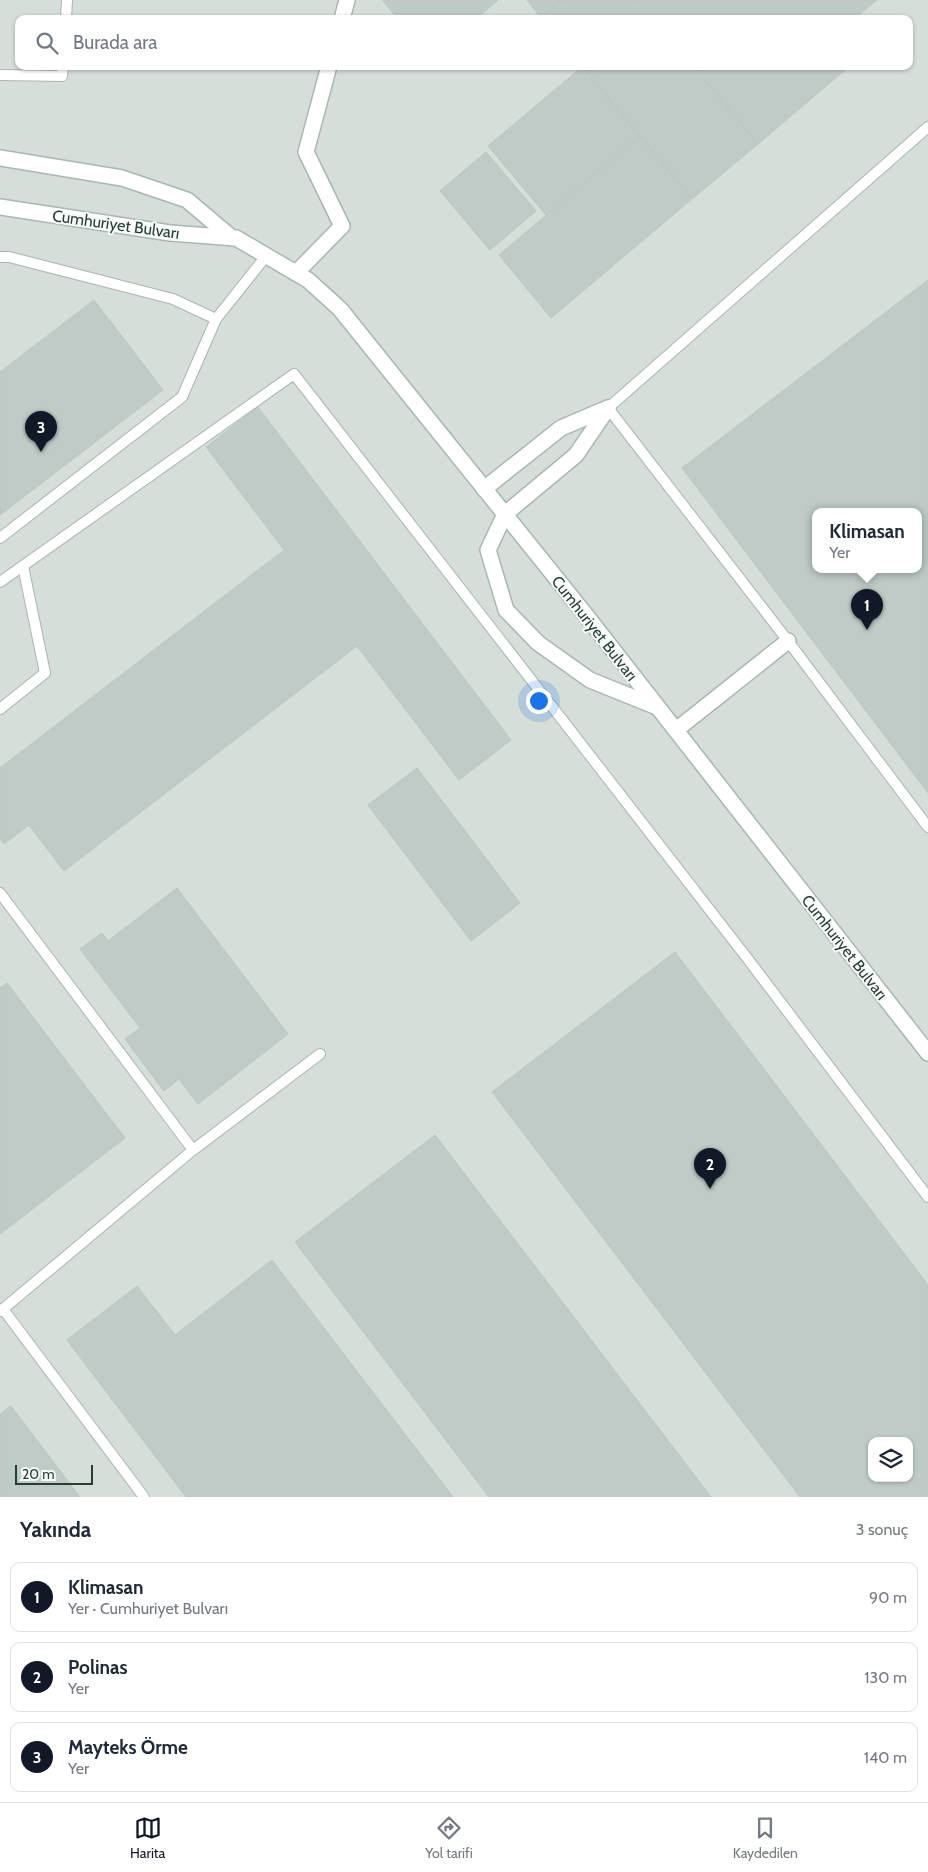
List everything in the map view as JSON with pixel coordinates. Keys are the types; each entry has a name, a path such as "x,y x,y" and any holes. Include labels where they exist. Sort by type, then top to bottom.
{"street":[{"path":"343,15 346,0"},
{"path":"296,273 342,226 306,152 328,70"},
{"name":"Cumhuriyet Bulvarı","path":"0,158 122,178 187,200 232,238"},
{"name":"Cumhuriyet Bulvarı","path":"0,207 170,234 236,238 308,280 340,310 505,514 928,1053"},
{"path":"484,489 562,428 608,408"},
{"path":"608,408 576,455 505,514 488,550 506,610 538,642 590,680 657,707"},
{"path":"676,730 788,641"}],"lane":[{"path":"66,15 67,0"},
{"path":"0,75 62,76 63,70"},
{"path":"928,127 608,408 788,641 928,827"},
{"path":"0,538 182,397 216,319 267,255"},
{"path":"0,257 9,257 173,299 216,319"},
{"path":"0,582 294,374 747,958 928,1197"},
{"path":"0,709 45,673 23,566"},
{"path":"0,893 193,1150"},
{"path":"144,1497 1,1310 193,1150 320,1054"}],"shaded area":[{"path":"0,0 928,0 928,1497 0,1497"}],"building":[{"path":"498,0 481,15 395,15 383,1"},
{"path":"527,0 562,0 544,15 539,15"},
{"path":"562,0 638,0 651,15 544,15"},
{"path":"638,0 877,0 859,15 651,15"},
{"path":"578,70 585,70 640,136 546,215 488,146"},
{"path":"585,70 696,70 758,144 692,199"},
{"path":"696,70 845,70 758,144"},
{"path":"640,136 692,199 551,318 499,255"},
{"path":"486,152 536,211 490,250 440,191"},
{"path":"928,280 928,793 682,468"},
{"path":"94,300 163,390 0,515 0,372"},
{"path":"258,407 511,740 459,780 357,646 64,871 29,825 4,844 0,839 0,768 284,550 206,447"},
{"path":"417,768 520,903 471,941 368,805"},
{"path":"177,888 288,1034 198,1104 179,1079 164,1091 125,1039 140,1028 80,949 102,933 108,941"},
{"path":"675,952 928,1285 928,1497 800,1497 492,1092"},
{"path":"7,983 125,1138 0,1234 0,988"},
{"path":"435,1135 711,1497 489,1497 295,1242"},
{"path":"272,1260 453,1497 186,1497 67,1340 137,1286 175,1335"},
{"path":"11,1406 80,1497 0,1497 0,1414"}],"place":[{"name":"Mayteks Örme","path":"41,452"},
{"name":"Klimasan","path":"867,630"},
{"name":"Polinas","path":"710,1189"}]}
